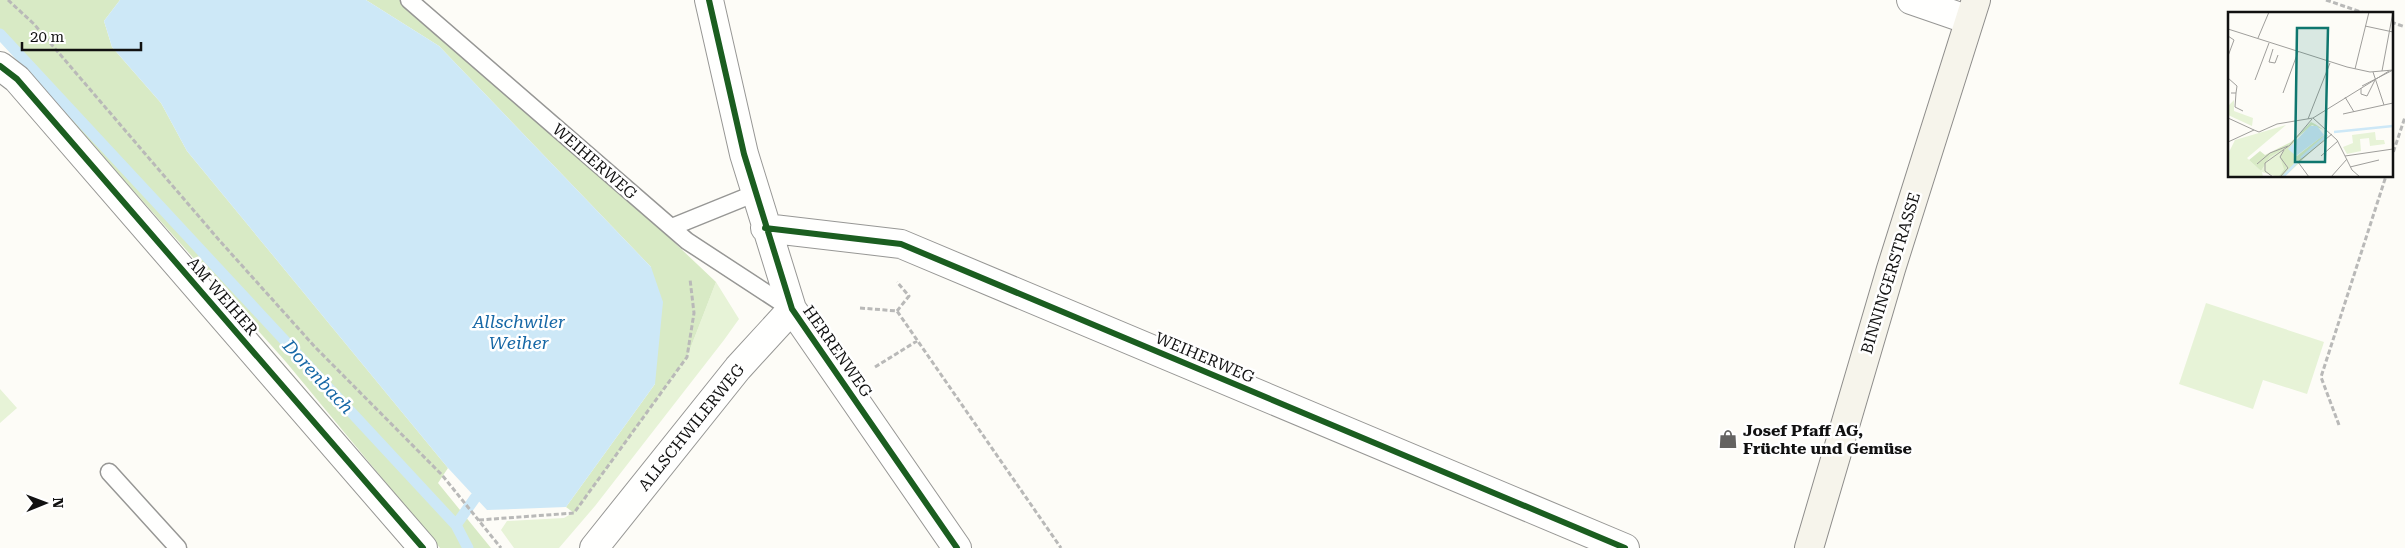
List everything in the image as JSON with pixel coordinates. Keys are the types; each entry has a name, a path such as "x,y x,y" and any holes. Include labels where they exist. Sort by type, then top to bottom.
{"street":[{"name":"HERRENWEG","path":"709,0 756,193 792,310 957,548"},
{"path":"1911,0 1973,10"},
{"name":"BINNINGERSTRASSE","path":"1809,548 1891,269 1973,10"},
{"name":"AM WEIHER","path":"0,66 17,79 423,548"},
{"name":"WEIHERWEG","path":"766,228 901,244 1625,548"},
{"name":"ALLSCHWILERWEG","path":"594,548 738,368 792,310"}],"lane":[{"name":"WEIHERWEG","path":"409,0 687,241 792,310"},
{"path":"672,227 756,193"},
{"path":"109,472 178,548"}],"path":[{"path":"8,0 34,24 219,240 315,347 442,475 500,548"},
{"path":"2326,0 2360,12"},
{"path":"2392,22 2405,27"},
{"path":"2392,157 2405,117"},
{"path":"2339,425 2321,377 2385,178"},
{"path":"479,520 574,512 687,357 694,313 687,241"},
{"path":"860,308 897,311 1061,548"},
{"path":"845,386 917,341"}],"green space":[{"path":"0,0 120,0 104,21 112,47 161,103 187,151 448,468 438,483 491,548 440,548 286,362 0,41"},
{"path":"366,0 418,0 716,282 687,357 574,513 566,507 655,384 651,267 439,46"},
{"path":"716,282 739,319 724,340 595,506 559,548 514,548 501,530 507,521 564,518 574,512 687,357"},
{"path":"2206,303 2324,342 2307,394 2263,380 2253,409 2179,384"},
{"path":"0,389 17,408 0,423"}],"water":[{"name":"Allschwiler Weiher","path":"120,0 366,0 439,46 651,267 663,302 655,384 566,507 487,510 448,468 187,151 161,103 112,47 104,21"}],"waterway":[{"name":"Dorenbach","path":"0,34 456,525 468,548"},
{"path":"456,525 475,498"}],"cycle path":[{"path":"709,0 744,154 792,309 957,548"},
{"path":"0,66 17,79 423,548"},
{"path":"765,228 901,244 1625,548"}],"place":[{"name":"Josef Pfaff AG, Früchte und Gemüse","path":"1728,439"}]}
